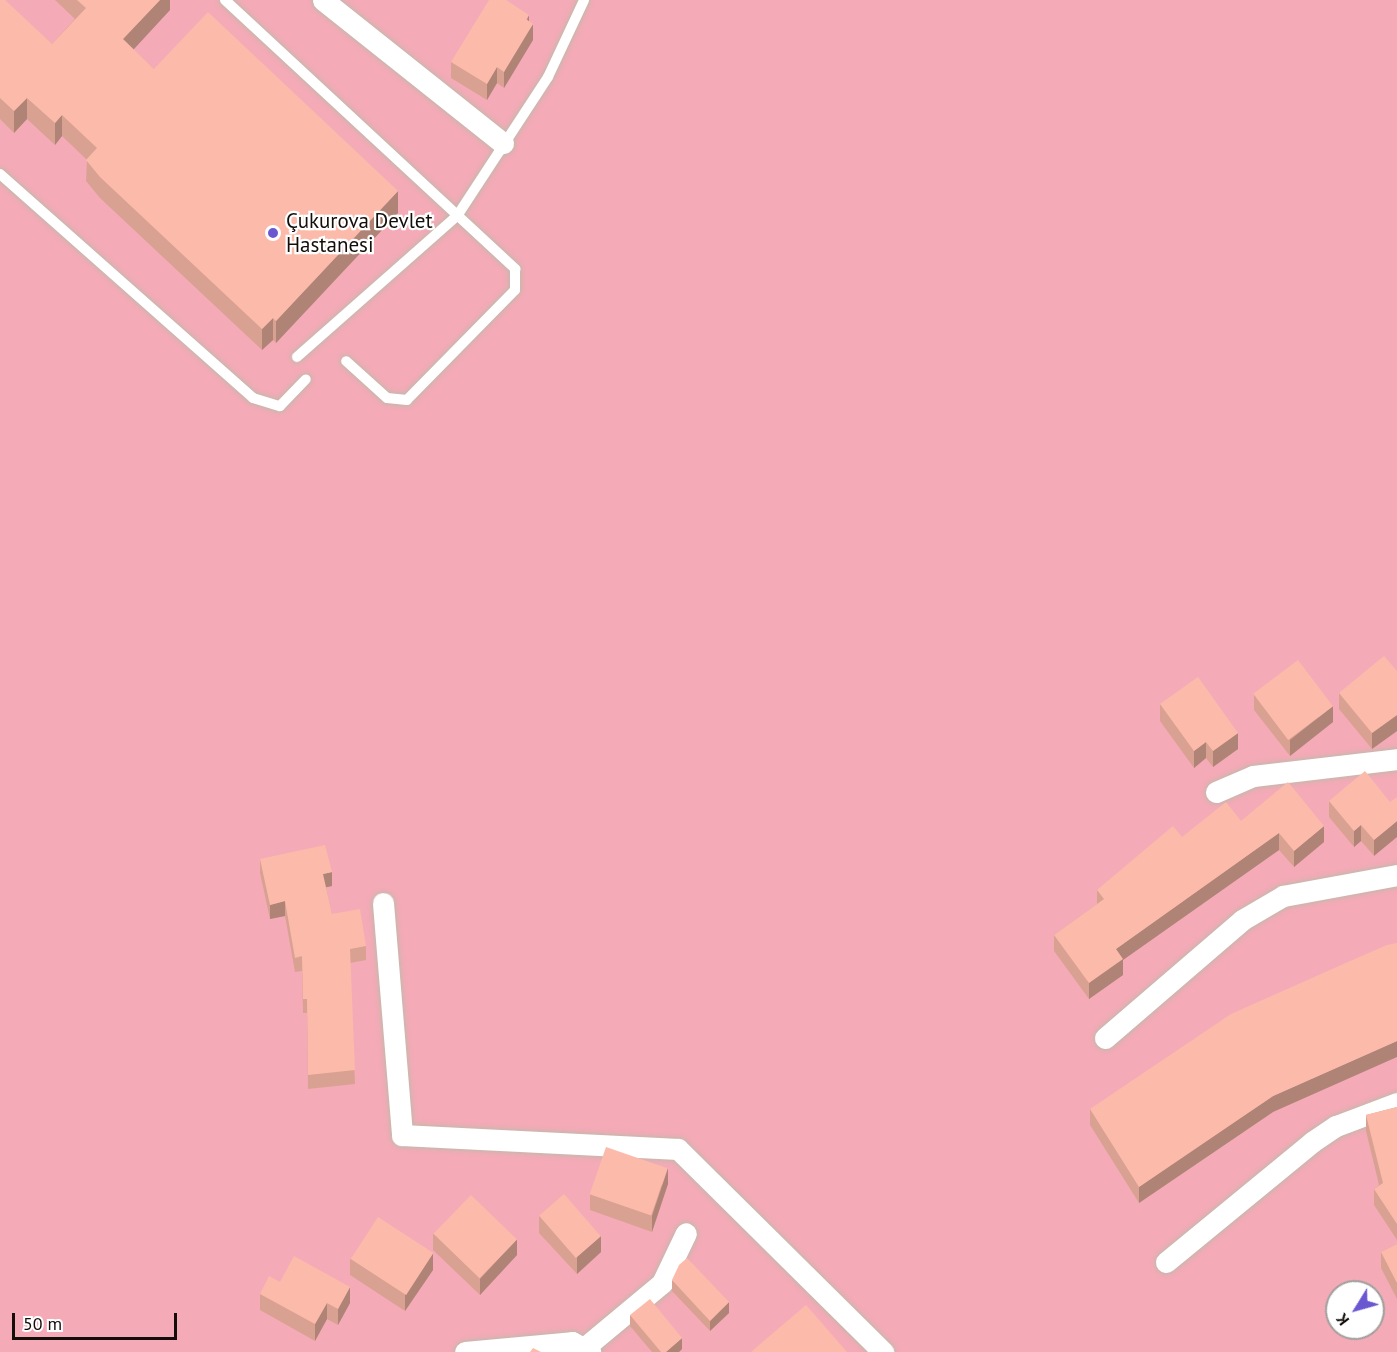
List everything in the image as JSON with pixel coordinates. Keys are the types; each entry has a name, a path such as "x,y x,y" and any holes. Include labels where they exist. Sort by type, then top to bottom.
{"street":[{"path":"323,0 503,143"},
{"path":"1216,792 1253,776 1397,759"},
{"path":"1105,1038 1242,920 1282,896 1397,875"},
{"path":"383,903 402,1135 678,1149 883,1352"},
{"path":"1166,1262 1312,1142 1336,1126 1397,1103"},
{"path":"465,1352 572,1342 587,1350 662,1283 687,1233"}],"lane":[{"path":"225,0 515,269 515,290 407,400 387,399 346,361"},
{"path":"297,357 457,216 548,76 584,0"},
{"path":"0,174 253,398 280,406 306,379"}],"shaded area":[{"path":"0,0 1397,0 1397,1352 0,1352"}],"building":[{"path":"0,0 5,0 52,44 86,8 77,0 160,0 123,39 154,69 208,12 398,191 276,321 273,318 262,329 100,177 86,160 97,148 62,115 55,123 27,98 14,111 0,98"},
{"path":"489,0 506,0 529,15 526,19 533,24 504,72 497,67 487,84 451,62"},
{"path":"1384,656 1397,671 1397,715 1372,733 1339,693"},
{"path":"1298,660 1333,706 1288,740 1253,694"},
{"path":"1198,677 1238,733 1213,751 1206,742 1194,751 1160,704"},
{"path":"1365,771 1390,802 1397,797 1397,821 1374,840 1361,825 1354,831 1329,801"},
{"path":"1288,782 1324,826 1294,851 1279,833 1116,949 1123,959 1089,983 1054,935 1104,899 1097,890 1173,826 1182,837 1226,802 1241,821"},
{"path":"325,845 332,872 323,874 332,914 360,909 366,946 350,949 355,1070 308,1075 307,999 303,999 302,956 295,958 285,901 270,905 260,859"},
{"path":"1397,943 1397,1041 1273,1096 1139,1187 1090,1109 1231,1014 1387,945"},
{"path":"1397,1107 1397,1224 1374,1189 1383,1183 1366,1115"},
{"path":"606,1147 667,1168 651,1215 590,1194"},
{"path":"564,1194 601,1236 576,1258 539,1216"},
{"path":"471,1195 517,1239 480,1278 433,1234"},
{"path":"378,1217 433,1253 406,1295 351,1259"},
{"path":"1397,1244 1397,1283 1381,1252"},
{"path":"294,1256 350,1287 338,1309 327,1303 315,1324 260,1294 269,1276 280,1282"},
{"path":"687,1258 729,1302 710,1321 672,1280 679,1265"},
{"path":"650,1299 682,1338 666,1352 661,1352 630,1315"},
{"path":"806,1305 847,1352 751,1352"}],"place":[{"name":"Çukurova Devlet Hastanesi","path":"273,233"}]}
